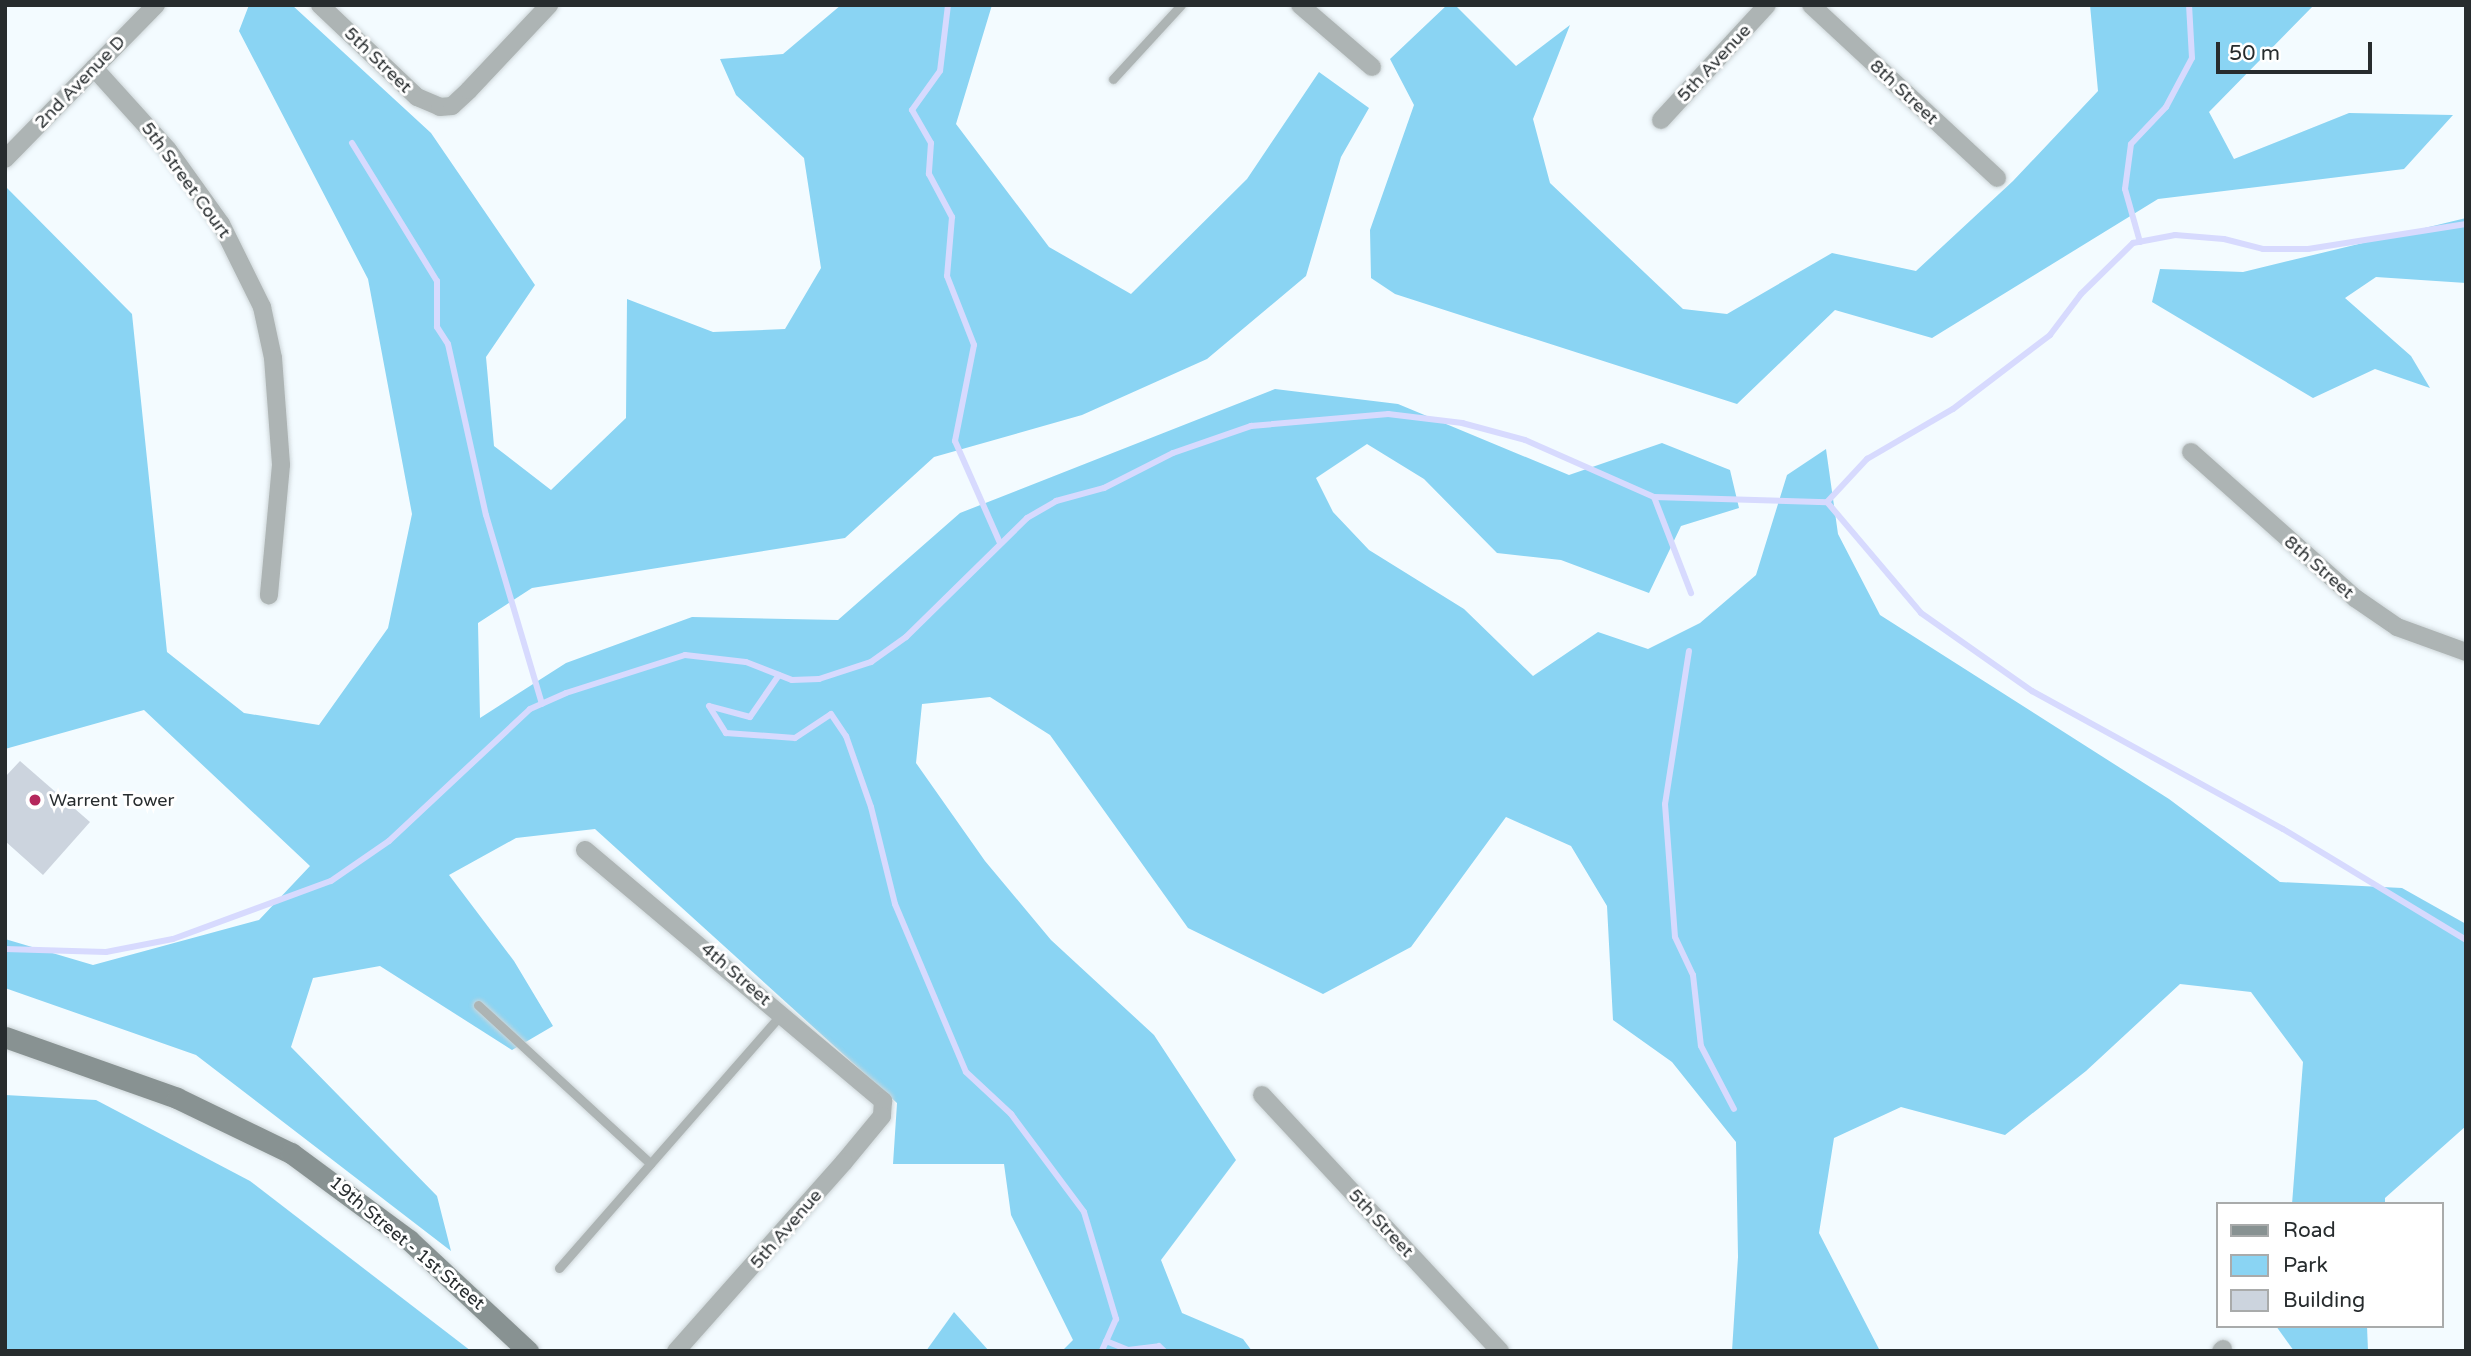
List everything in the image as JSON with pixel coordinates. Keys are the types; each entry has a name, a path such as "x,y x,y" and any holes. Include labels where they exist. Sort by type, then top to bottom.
{"main road":[{"name":"19th Street - 1st Street","path":"5,1037 177,1097 291,1153 409,1241 528,1351"}],"street":[{"name":"2nd Avenue D","path":"5,159 156,5"},
{"name":"5th Street","path":"320,5 417,97 440,107 452,106 470,90 549,5"},
{"path":"1300,5 1372,67"},
{"name":"5th Avenue","path":"1661,120 1767,5"},
{"name":"8th Street","path":"1811,5 1997,178"},
{"name":"5th Street Court","path":"94,68 168,150 221,224 262,307 274,369 281,465 270,595"},
{"name":"8th Street","path":"2191,453 2355,598 2397,627 2466,652"},
{"name":"4th Street","path":"585,850 782,1013 883,1101"},
{"name":"5th Street","path":"1262,1095 1500,1351"},
{"name":"5th Avenue","path":"676,1351 844,1162 882,1116 883,1101"}],"lane":[{"path":"1112,79 1181,5"},
{"path":"478,1004 650,1163"},
{"path":"559,1268 782,1013"}],"green space":[{"path":"249,5 292,5 431,133 535,285 486,357 494,446 551,490 626,418 627,299 713,332 785,329 821,268 804,158 736,95 720,59 783,54 841,5 992,5 956,124 1049,247 1131,294 1247,179 1319,72 1369,108 1341,157 1306,276 1207,359 1082,415 934,457 845,538 532,588 478,623 480,718 566,663 692,617 838,620 960,513 1275,389 1398,404 1569,475 1662,443 1730,470 1739,508 1681,526 1649,593 1561,560 1497,553 1424,479 1367,444 1316,478 1333,512 1369,550 1464,609 1533,676 1598,632 1648,649 1700,623 1756,575 1787,475 1826,449 1838,534 1880,615 2169,799 2280,882 2402,888 2466,924 2466,1126 2385,1198 2385,1202 2292,1202 2303,1062 2251,992 2180,984 2086,1071 2005,1135 1901,1107 1834,1138 1819,1233 1880,1351 1732,1351 1738,1257 1736,1142 1672,1062 1613,1020 1607,906 1571,846 1506,817 1411,947 1323,994 1188,928 1050,735 990,697 922,704 916,763 985,861 1051,940 1154,1035 1236,1160 1161,1260 1182,1313 1243,1339 1252,1351 1062,1351 1073,1340 1011,1215 1004,1164 893,1164 897,1103 595,829 516,838 449,875 514,961 553,1026 512,1050 380,966 313,978 291,1047 437,1196 451,1251 196,1055 5,988 5,939 93,965 259,920 310,866 144,710 5,749 5,186 132,314 167,652 244,713 319,725 388,628 412,514 368,279 239,31"},
{"path":"1447,5 1455,5 1516,66 1570,25 1533,119 1550,183 1683,309 1727,314 1832,253 1916,271 2013,181 2098,91 2090,5 2314,5 2209,112 2234,159 2349,113 2453,115 2404,169 2158,199 1932,338 1835,310 1737,404 1395,294 1371,278 1370,230 1414,105 1390,59"},
{"path":"2466,218 2466,283 2376,277 2345,298 2411,356 2430,388 2375,369 2313,398 2152,302 2160,269 2243,272"},
{"path":"5,1095 96,1100 250,1181 471,1351 5,1351"},
{"path":"954,1312 989,1351 926,1351"},
{"path":"2277,1328 2367,1328 2368,1351 2294,1351"}],"building":[{"name":"Warrent Tower","path":"20,761 90,822 43,875 5,841 5,777"}],"waterway":[{"path":"948,5 940,71 912,110 931,143 929,174 952,217 947,276 974,345 955,441 1000,543"},
{"path":"2140,242 2125,189 2131,144 2166,107 2192,58 2189,5"},
{"path":"352,143 437,281 437,327 448,344 486,515 542,704"},
{"path":"1827,502 1867,459 1953,409 2050,335 2081,294 2133,243 2175,235 2224,239 2263,249 2308,249 2466,224"},
{"path":"5,949 106,952 173,939 331,881 389,841 530,709 566,693 685,655 746,662 792,680 819,679 871,662 906,637 1027,518 1056,501 1104,488 1173,453 1251,426 1388,414 1462,423 1525,440 1654,497 1827,502 1921,613 2032,691 2283,829 2466,940"},
{"path":"1654,497 1691,593"},
{"path":"1689,651 1665,804 1675,937 1693,975 1701,1046 1734,1109"},
{"path":"779,675 750,717 709,706 726,733 795,738 831,714 846,736 871,807 895,904 966,1072 1011,1114 1084,1212 1116,1319 1102,1351"},
{"path":"1106,1341 1128,1350 1159,1346 1164,1351"}],"place":[{"name":"Warrent Tower","path":"35,800"}]}
